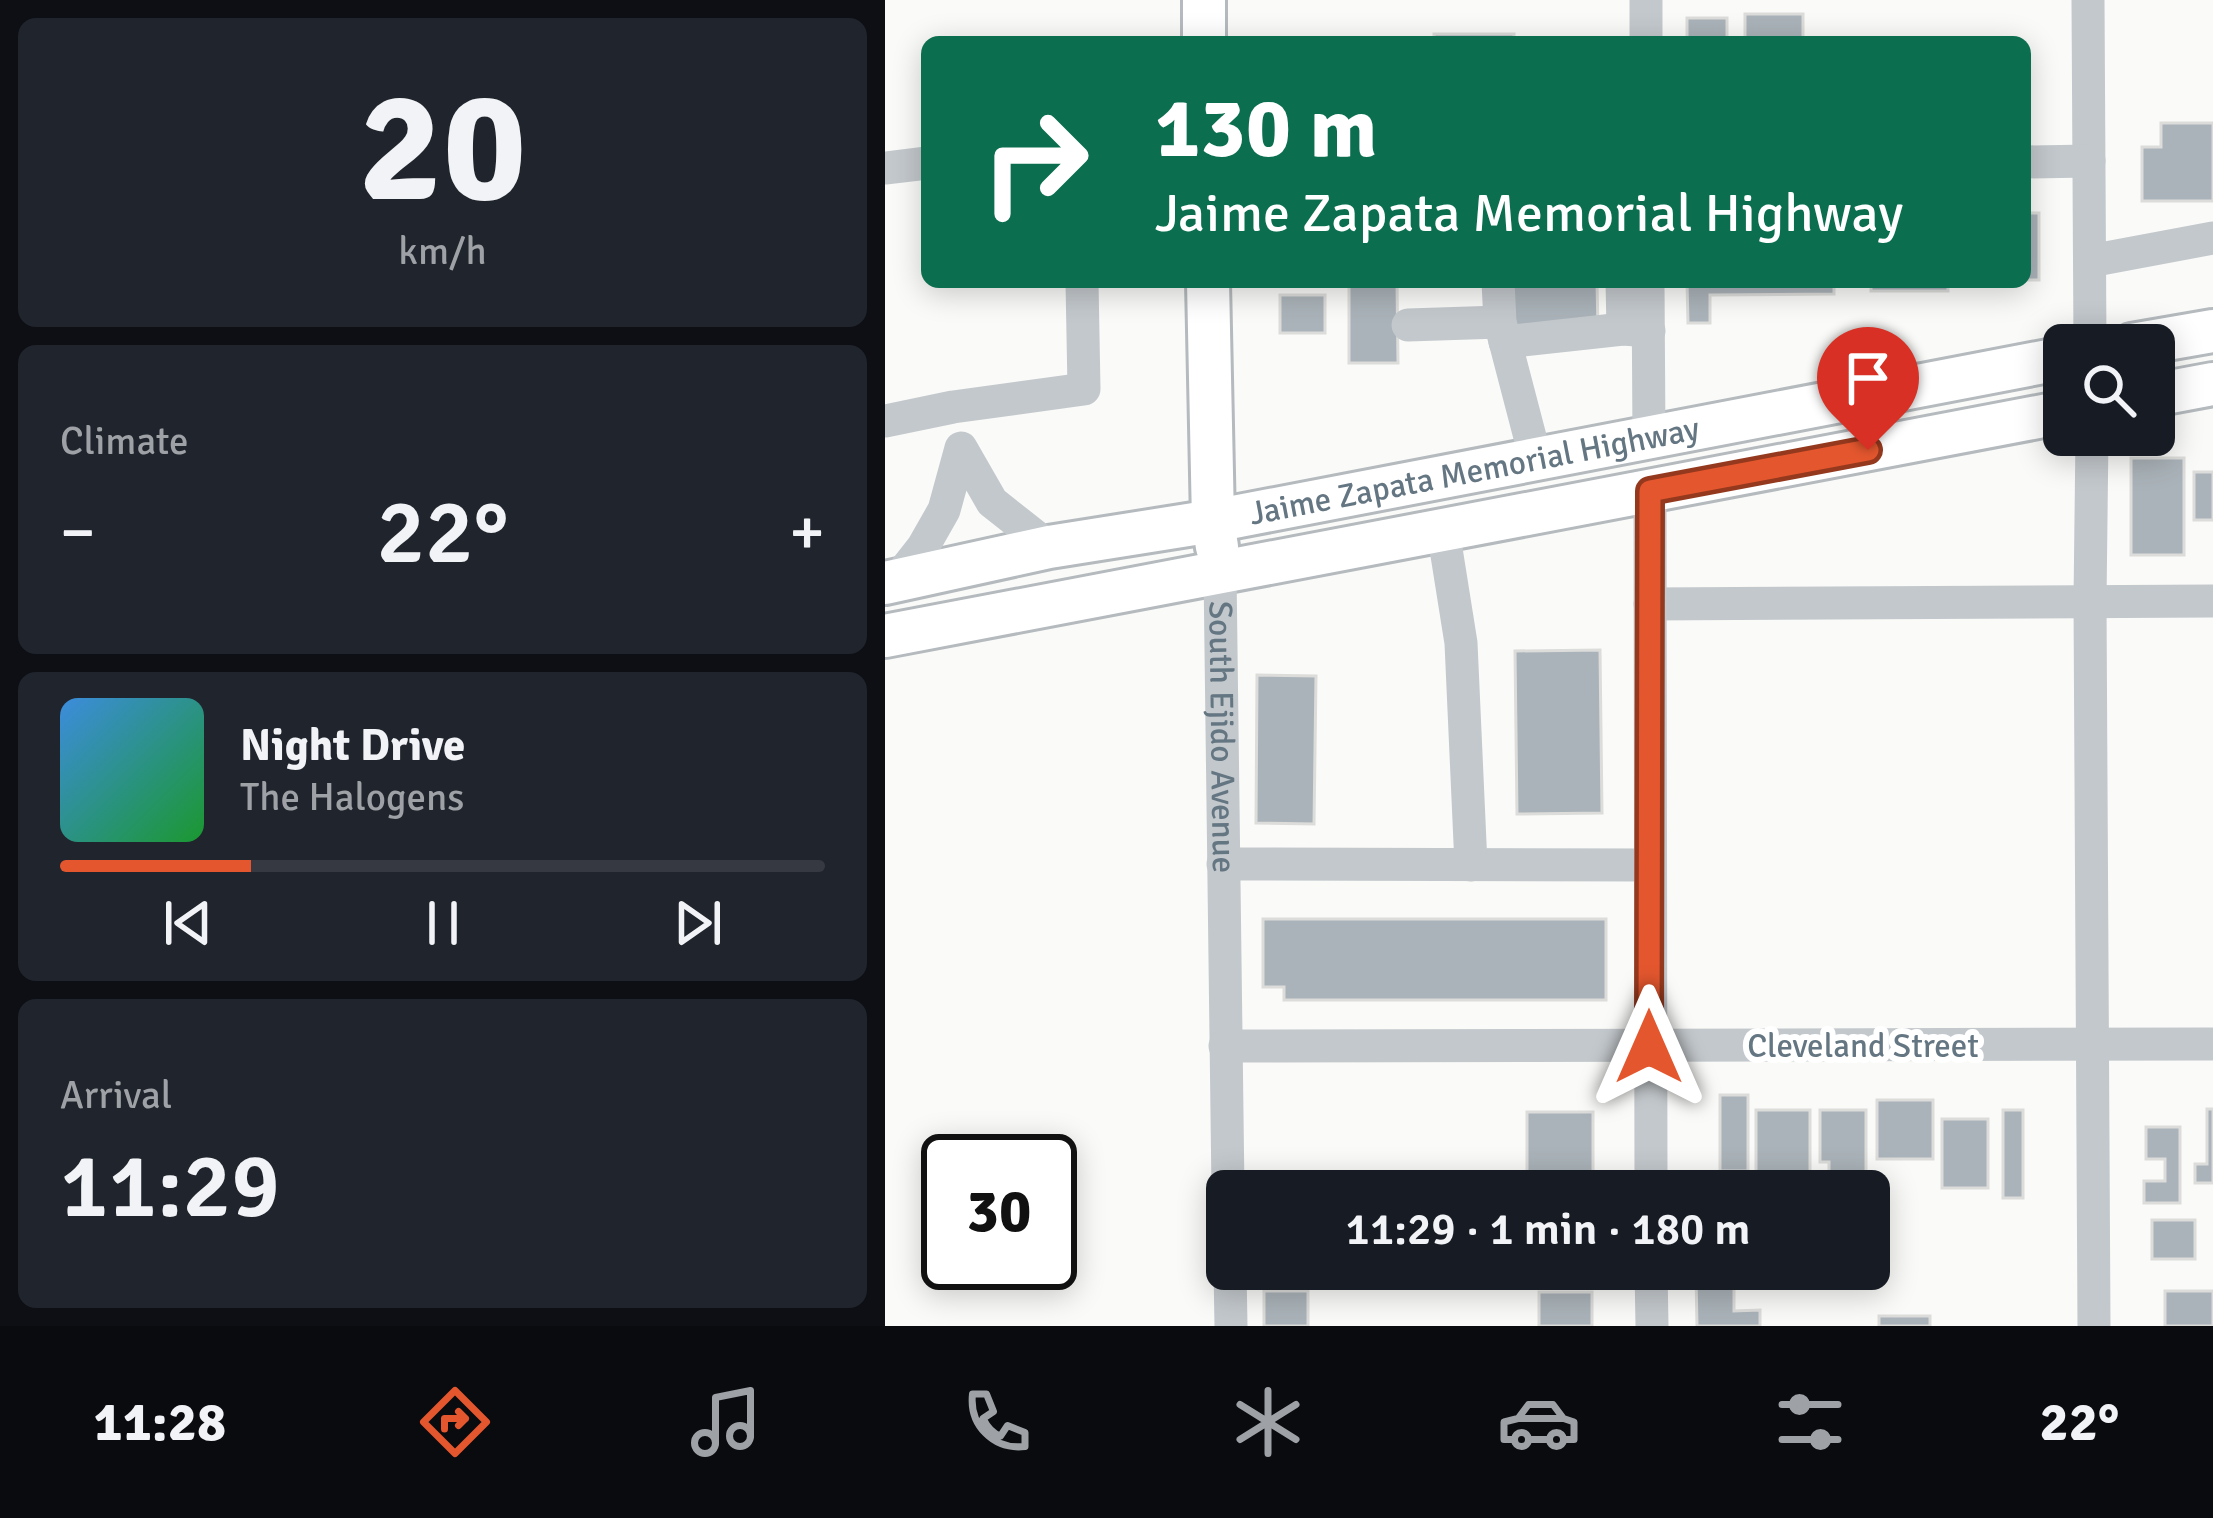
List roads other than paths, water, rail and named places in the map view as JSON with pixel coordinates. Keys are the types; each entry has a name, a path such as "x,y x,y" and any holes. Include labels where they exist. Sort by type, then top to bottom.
{"main road":[{"path":"1204,0 1205,36"},
{"name":"South Ejido Avenue","path":"1208,288 1213,521 1220,572"},
{"path":"2175,338 2213,331"},
{"path":"2175,363 2213,355"},
{"name":"Jaime Zapata Memorial Highway","path":"891,582 1049,547 1213,521 2043,362"},
{"path":"2175,391 2213,384"},
{"path":"1650,491 1684,467 1717,453 2003,400 2043,388"},
{"name":"Jaime Zapata Memorial Highway","path":"885,635 2043,416"}],"street":[{"path":"1646,0 1646,36"},
{"path":"2088,0 2090,324"},
{"path":"2031,162 2089,161"},
{"path":"885,168 921,164"},
{"path":"2090,261 2213,238"},
{"path":"885,421 1084,389 1082,288"},
{"path":"1498,288 1502,332 1537,460"},
{"path":"1624,288 1636,330 1649,439"},
{"path":"1636,330 1647,288"},
{"path":"1408,326 1502,332 1636,330"},
{"path":"953,407 961,448 992,502 1049,547"},
{"path":"891,582 923,547 944,510 961,448"},
{"path":"2092,456 2094,1326"},
{"path":"1650,491 1651,1170"},
{"path":"1443,530 1461,643 1471,865"},
{"name":"South Ejido Avenue","path":"1220,572 1228,1170"},
{"path":"1650,604 2213,601"},
{"path":"1223,864 1649,865"},
{"name":"Cleveland Street","path":"1225,1046 2213,1044"},
{"path":"1230,1290 1231,1326"},
{"path":"1651,1290 1652,1326"}]}
